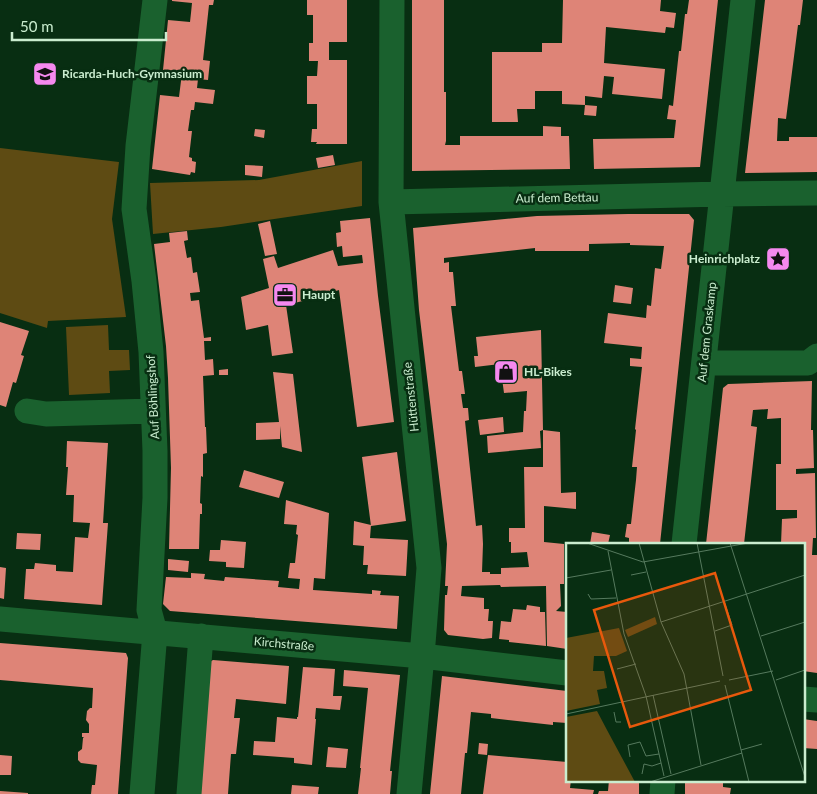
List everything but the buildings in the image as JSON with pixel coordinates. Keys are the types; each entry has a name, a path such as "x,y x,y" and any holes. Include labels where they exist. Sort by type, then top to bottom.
{"street":[{"name":"Auf Böhlingshof","path":"142,794 155,632 149,610 155,498 155,450 151,352 134,209 138,146 155,0"},
{"name":"Hüttenstraße","path":"392,0 391,202 429,568 409,794"},
{"name":"Auf dem Graskamp","path":"684,543 743,0"},
{"name":"Auf dem Bettau","path":"391,202 817,193"},
{"path":"704,363 808,363 817,356"},
{"path":"27,410 46,414 153,411"},
{"name":"Kirchstraße","path":"0,619 422,656 566,673"},
{"path":"190,794 201,636"},
{"path":"804,699 817,700"}],"shaded area":[{"path":"0,148 119,162 112,219 126,317 48,321 47,328 0,313"},
{"path":"362,161 362,206 221,227 153,234 150,183 259,180"},
{"path":"108,325 109,350 129,350 130,370 109,371 110,393 69,395 66,327"}],"place":[{"name":"Ricarda-Huch-Gymnasium","path":"45,74"},
{"name":"Heinrichplatz","path":"778,259"},
{"name":"Haupt","path":"285,295"},
{"name":"HL-Bikes","path":"506,372"}]}
